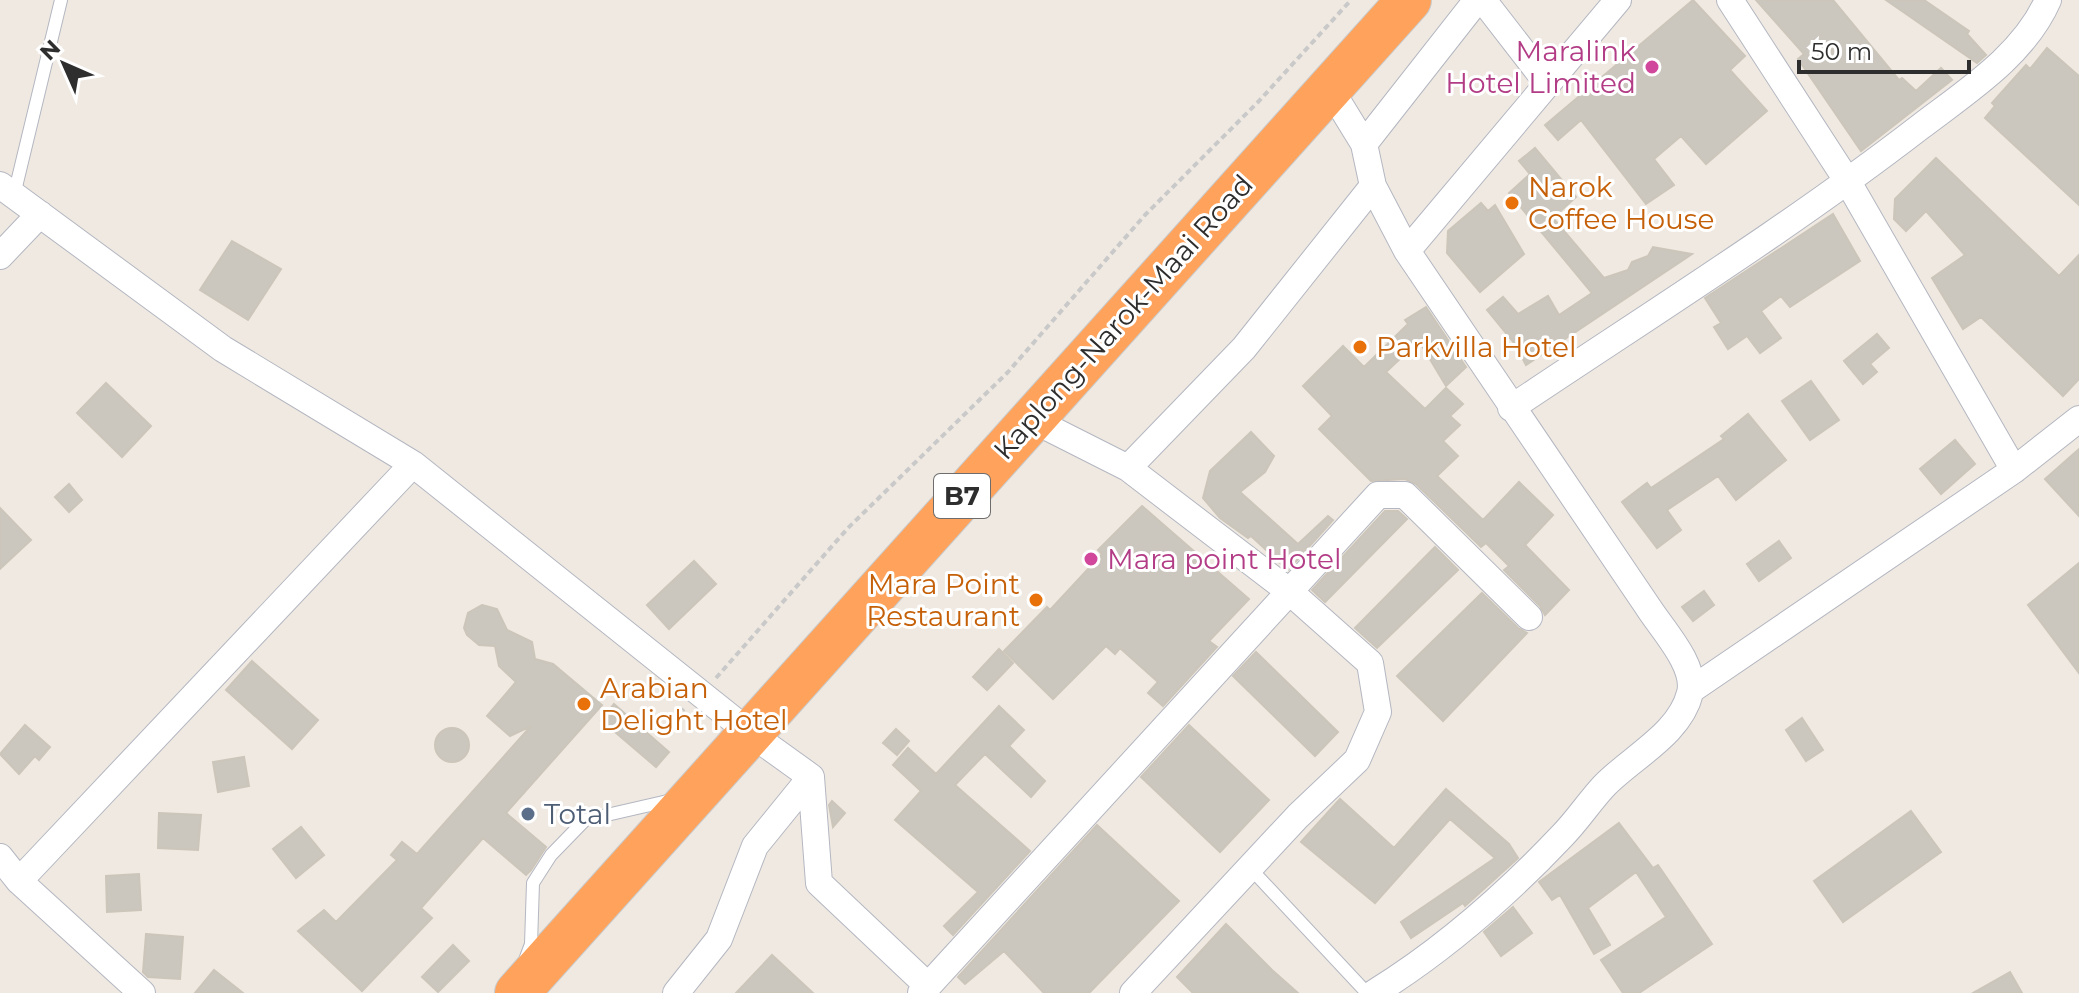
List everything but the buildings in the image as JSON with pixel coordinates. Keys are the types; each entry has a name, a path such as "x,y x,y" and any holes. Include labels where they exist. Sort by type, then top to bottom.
{"highway":[{"name":"Kaplong-Narok-Maai Road","path":"515,993 1409,0"}],"street":[{"path":"1364,144 1477,0"},
{"path":"1483,0 1548,84"},
{"path":"1407,251 1618,0"},
{"path":"1730,0 1848,182 2014,470"},
{"path":"1511,408 1848,182 1997,68 2041,16 2048,0"},
{"path":"1329,87 1364,144 1373,186 1407,251 1685,663 1691,690 1680,719 1605,785 1561,837 1471,921 1412,970 1374,993"},
{"path":"1128,468 1244,348 1373,186"},
{"path":"7,190 223,349 413,464 750,733 811,777 819,883 925,990 1378,495 1405,495 1529,617"},
{"path":"0,256 40,214"},
{"path":"1031,419 1128,468 1290,592 1370,663 1378,712 1357,760 1298,816 1133,993"},
{"path":"1691,690 2014,470 2079,419"},
{"path":"19,881 413,464"},
{"path":"676,993 719,939 755,846 811,777"},
{"path":"0,857 19,881 142,993"}],"lane":[{"path":"7,190 61,0"},
{"path":"515,993 531,944 533,883 551,855 585,820 695,794"},
{"path":"1251,869 1367,993"}],"path":[{"path":"708,685 740,654 848,528 1008,372 1145,215 1259,101 1351,0"},
{"path":"675,717 686,706"}],"place":[{"name":"Maralink Hotel Limited","path":"1652,67"},
{"name":"Narok Coffee House","path":"1512,203"},
{"name":"Parkvilla Hotel","path":"1360,347"},
{"name":"Mara point Hotel","path":"1091,559"},
{"name":"Mara Point Restaurant","path":"1036,600"},
{"name":"Arabian Delight Hotel","path":"584,704"},
{"name":"Total","path":"528,814"}]}
